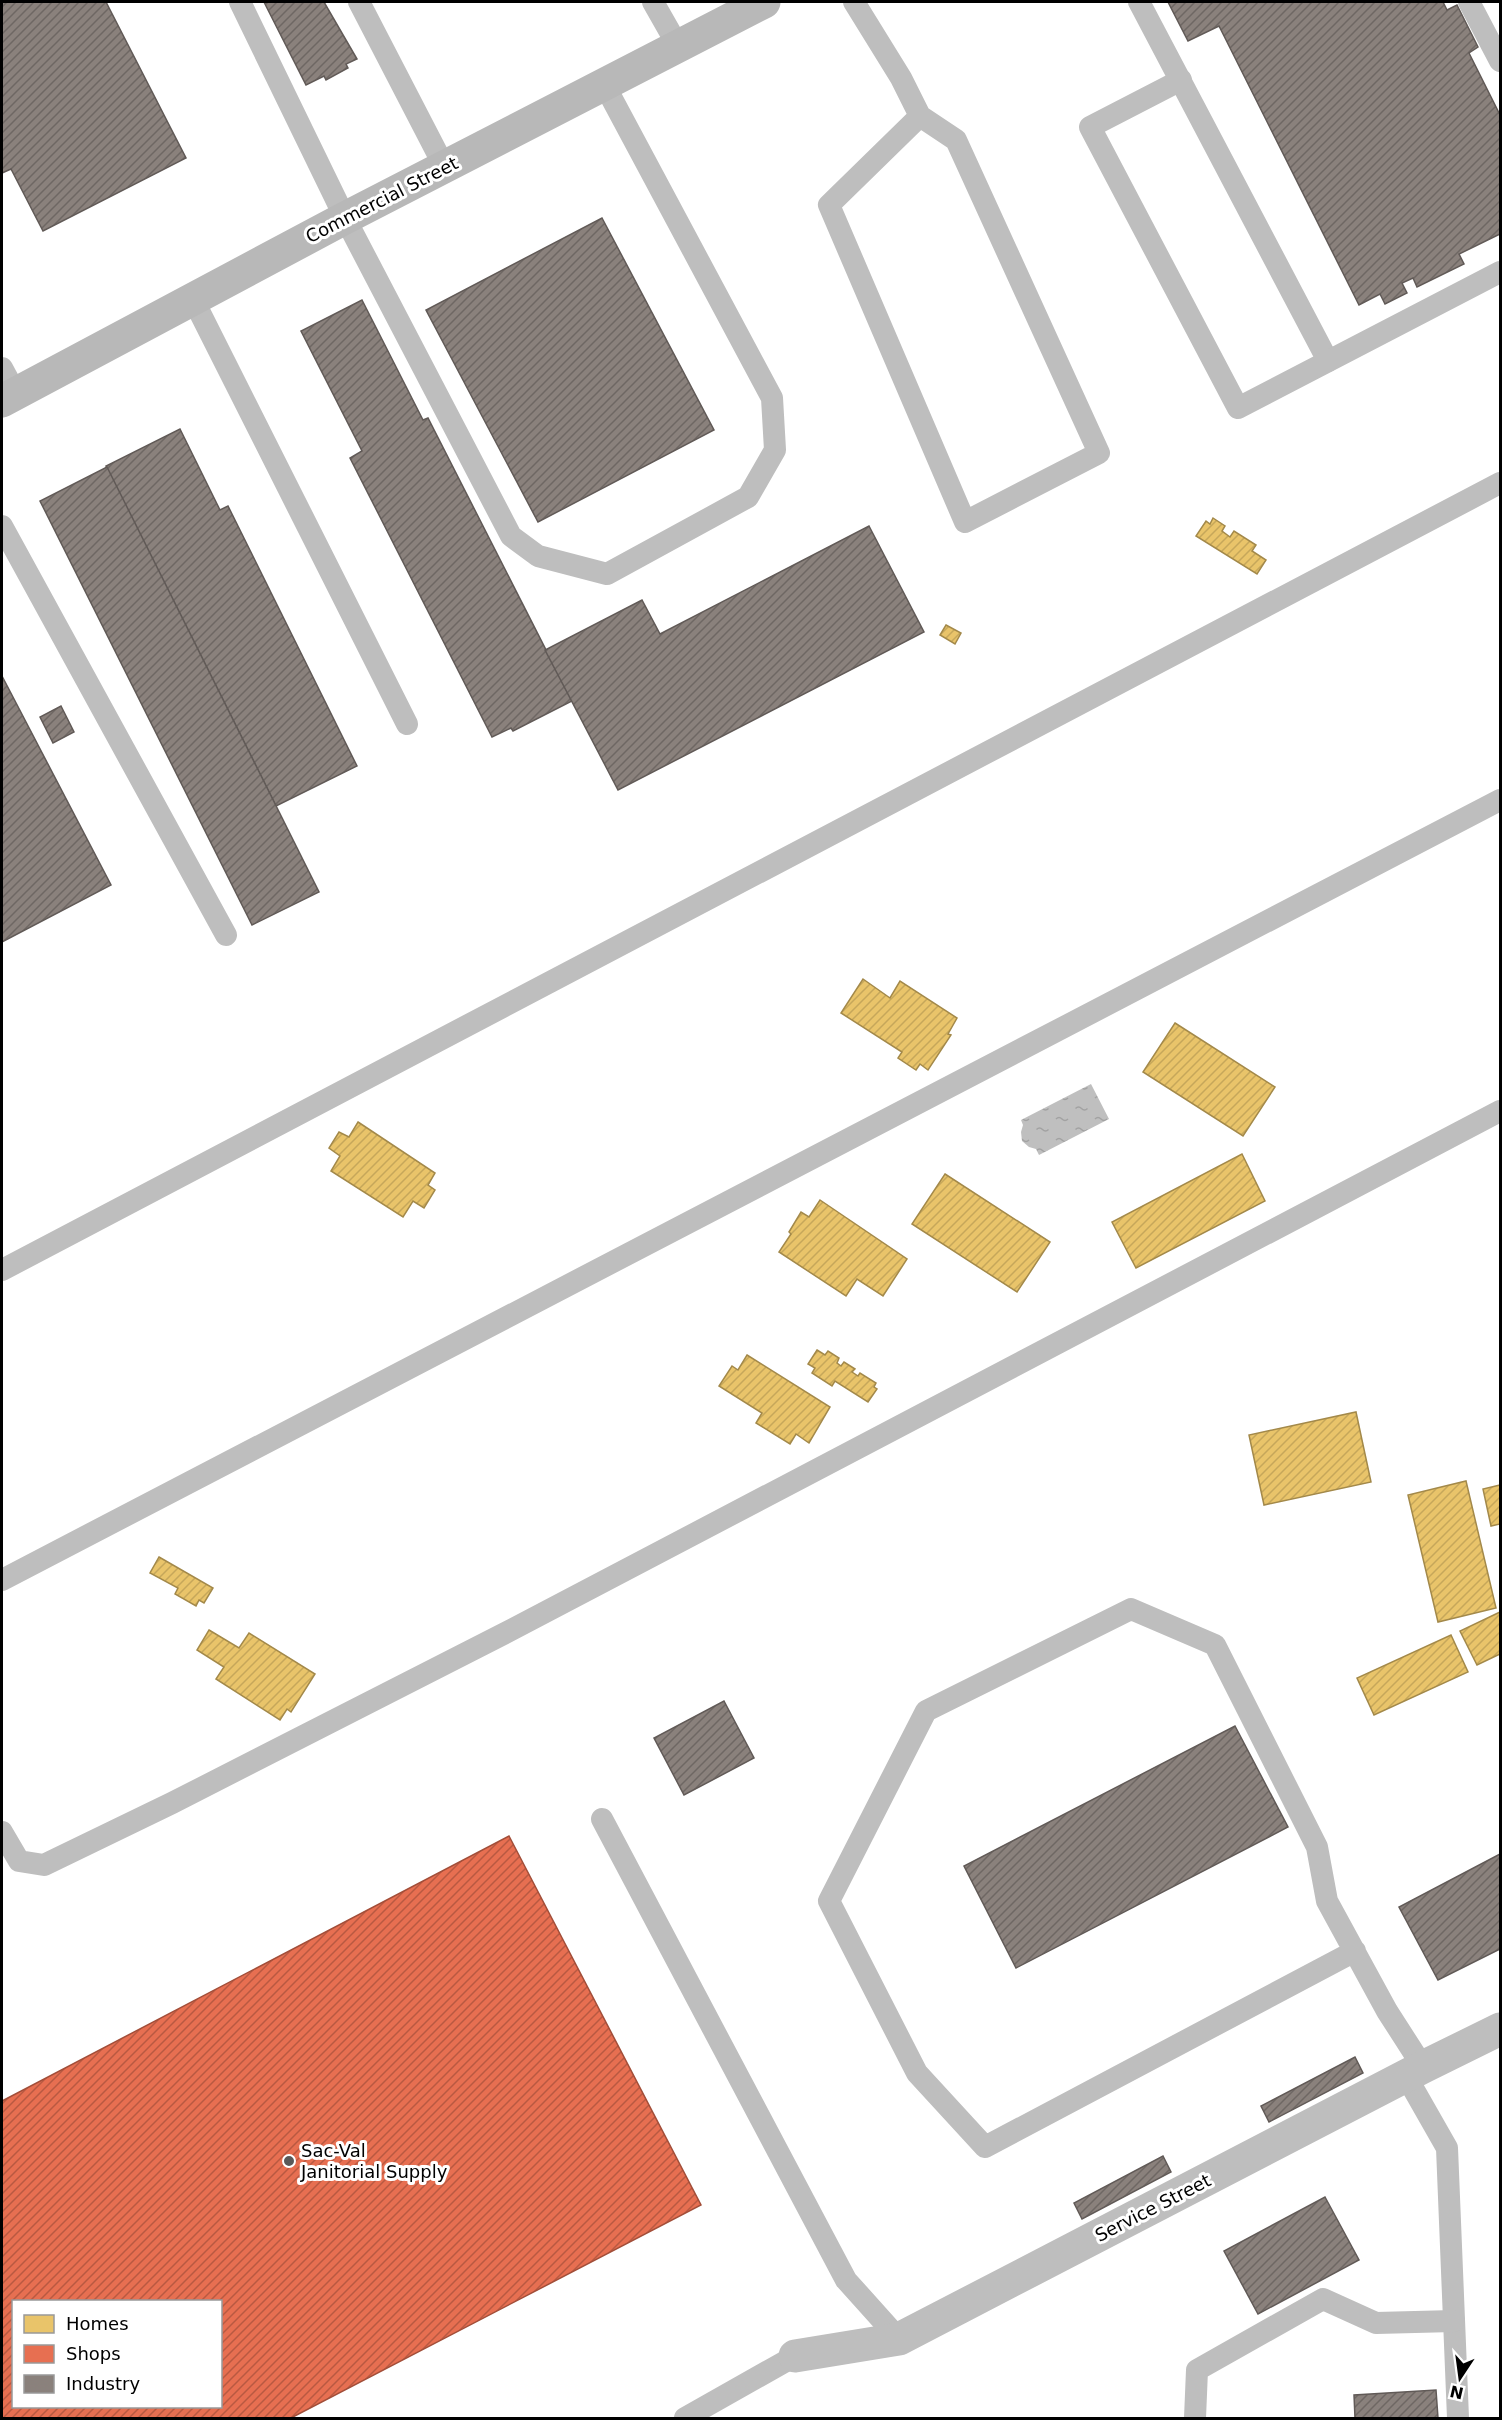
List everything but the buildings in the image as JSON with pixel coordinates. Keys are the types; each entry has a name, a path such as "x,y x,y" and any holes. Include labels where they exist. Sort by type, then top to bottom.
{"main road":[{"name":"Commercial Street","path":"6,388 193,299 764,2"}],"street":[{"name":"Service Street","path":"795,2356 899,2339 1500,2029"}],"lane":[{"path":"240,2 345,218 511,536 538,556 607,574 748,497 775,450 772,398 604,84"},
{"path":"359,2 445,168"},
{"path":"652,2 678,46"},
{"path":"854,2 901,78 920,116 956,140 1099,453 965,522 829,205 920,116"},
{"path":"1139,2 1328,361"},
{"path":"1470,2 1500,61"},
{"path":"1180,80 1090,127 1238,408 1500,272"},
{"path":"193,299 407,724"},
{"path":"2,1270 1500,483"},
{"path":"2,526 226,935"},
{"path":"2,1580 1500,800"},
{"path":"2,1832 19,1861 44,1865 172,1803 502,1634 1500,1111"},
{"path":"1355,1951 985,2147 917,2073 829,1901 926,1711 1131,1609 1215,1645 1317,1847 1327,1901 1355,1951 1387,2011 1447,2148 1458,2418"},
{"path":"602,1819 846,2280 899,2339"},
{"path":"1195,2418 1197,2370 1323,2299 1376,2323 1454,2321"},
{"path":"685,2418 795,2356"}],"water":[{"path":"1091,1084 1109,1119 1039,1155 1036,1149 1022,1141 1021,1120"}],"place":[{"name":"Sac-Val Janitorial Supply","path":"289,2161"}]}
